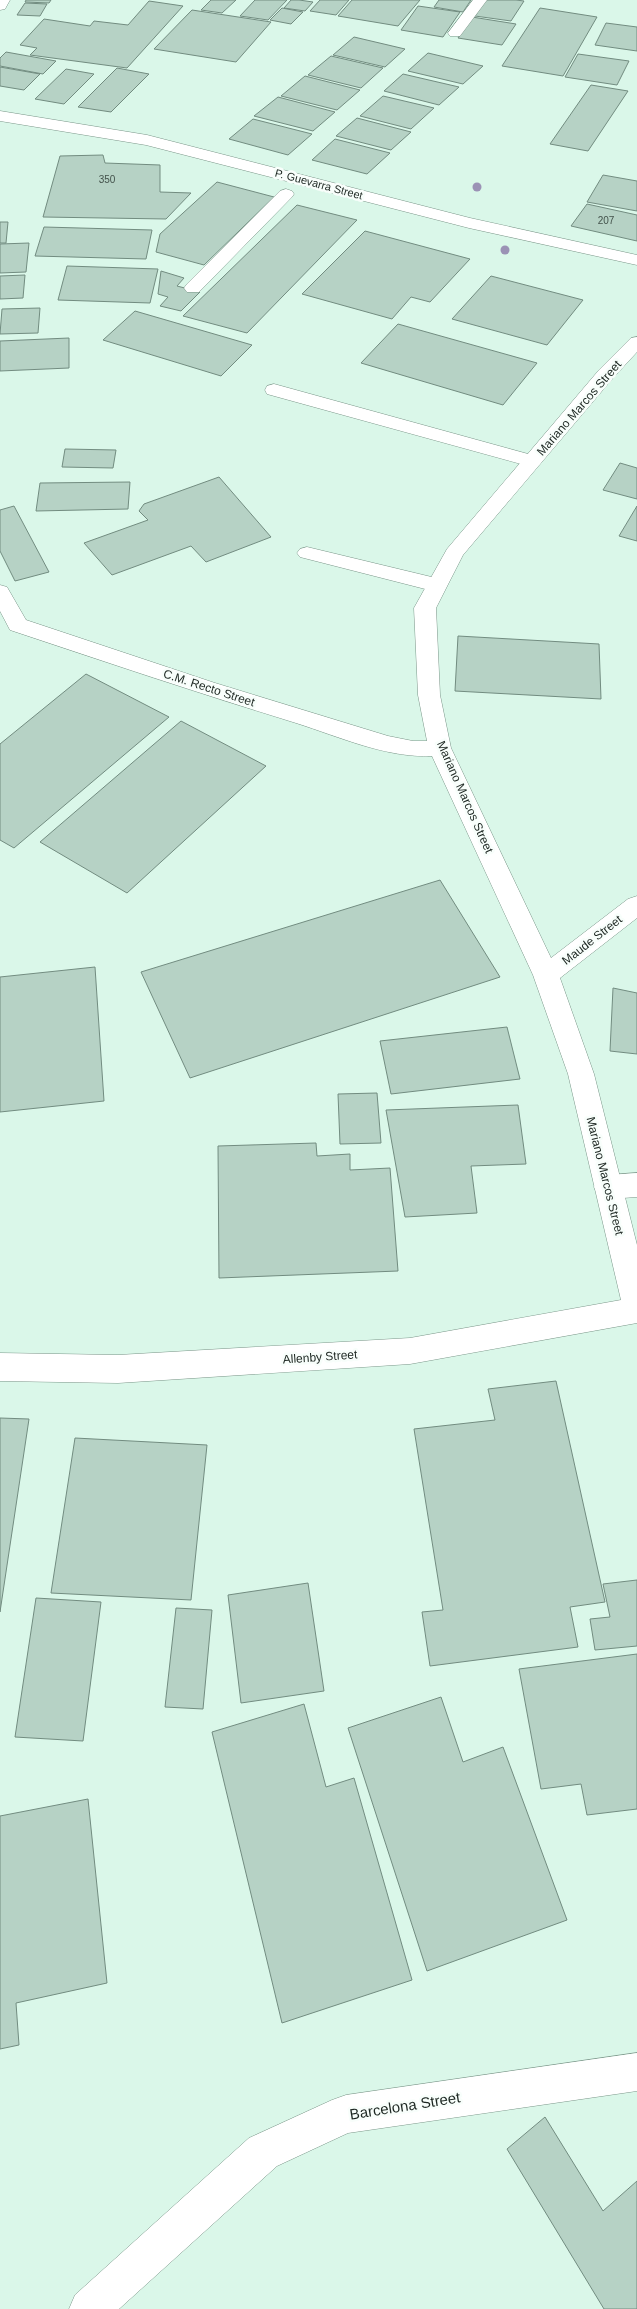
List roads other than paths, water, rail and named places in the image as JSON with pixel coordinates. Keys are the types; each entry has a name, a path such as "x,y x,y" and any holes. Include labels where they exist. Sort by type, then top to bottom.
{"street":[{"path":"0,6 3,0"},
{"path":"455,34 480,0"},
{"name":"P. Guevarra Street","path":"0,116 147,140 469,223 637,260"},
{"path":"193,288 286,194"},
{"name":"Mariano Marcos Street","path":"637,342 606,374 454,553 425,608 429,695 440,748 546,975 581,1074 637,1304"},
{"path":"274,390 532,461"},
{"path":"307,552 437,585"},
{"name":"C.M. Recto Street","path":"0,592 9,628 386,743 413,749 440,748"},
{"name":"Maude Street","path":"546,975 637,905"},
{"path":"608,1188 637,1185"},
{"name":"Allenby Street","path":"0,1367 118,1369 410,1351 637,1310"},
{"name":"Barcelona Street","path":"88,2309 263,2152 346,2114 637,2072"}]}
